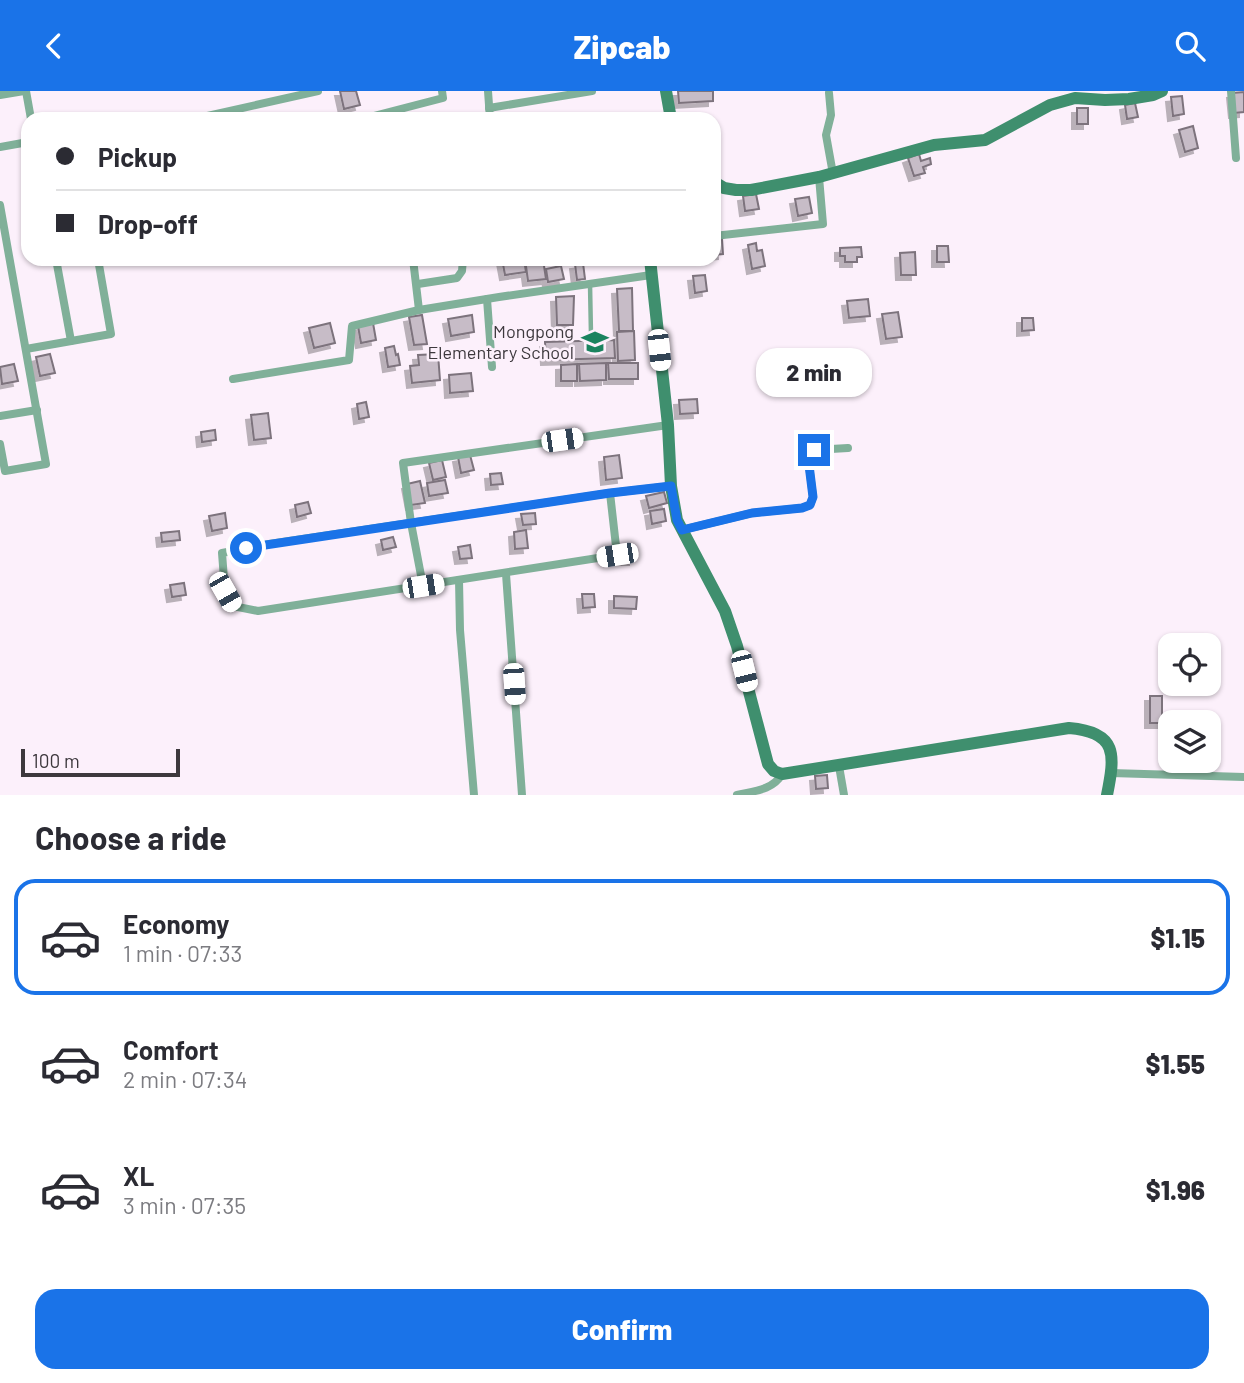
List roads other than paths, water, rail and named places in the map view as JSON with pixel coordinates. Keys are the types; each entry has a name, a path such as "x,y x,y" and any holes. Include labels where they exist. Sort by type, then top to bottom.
{"street":[{"path":"0,95 25,91 30,112"},
{"path":"225,112 318,91"},
{"path":"389,112 443,98 442,91"},
{"path":"488,91 489,112"},
{"path":"489,108 592,91"},
{"path":"666,91 670,112"},
{"path":"721,186 751,190 833,174 934,145 985,140 1050,105 1075,99 1129,99 1163,91"},
{"path":"1231,91 1236,158"},
{"path":"829,93 831,115 826,135 833,174"},
{"path":"0,147 21,143"},
{"path":"721,235 823,224 819,177"},
{"path":"0,205 46,464 5,471 0,444"},
{"path":"57,266 71,341"},
{"path":"26,349 111,334 98,266"},
{"path":"414,266 419,310"},
{"path":"418,284 457,278 462,266"},
{"path":"650,266 668,425 671,486 677,520 725,611 768,764 774,771 782,774 1069,728 1085,729 1097,734 1108,744 1112,756 1107,795"},
{"path":"233,379 349,360 352,326 419,310 651,275"},
{"path":"487,299 492,367"},
{"path":"0,416 37,410"},
{"path":"423,586 403,463 668,425"},
{"path":"682,530 752,513 810,505 813,497 808,457 814,450 848,448"},
{"path":"610,493 617,555 258,611 233,606 225,592 222,553 610,493 671,486"},
{"path":"506,573 522,795"},
{"path":"459,580 460,629 474,795"},
{"path":"839,766 844,795"},
{"path":"1111,773 1244,777"},
{"path":"737,795 770,787 782,774"}],"lane":[{"path":"590,284 591,335"}],"place":[{"name":"Mongpong Elementary School","path":"595,342"}]}
